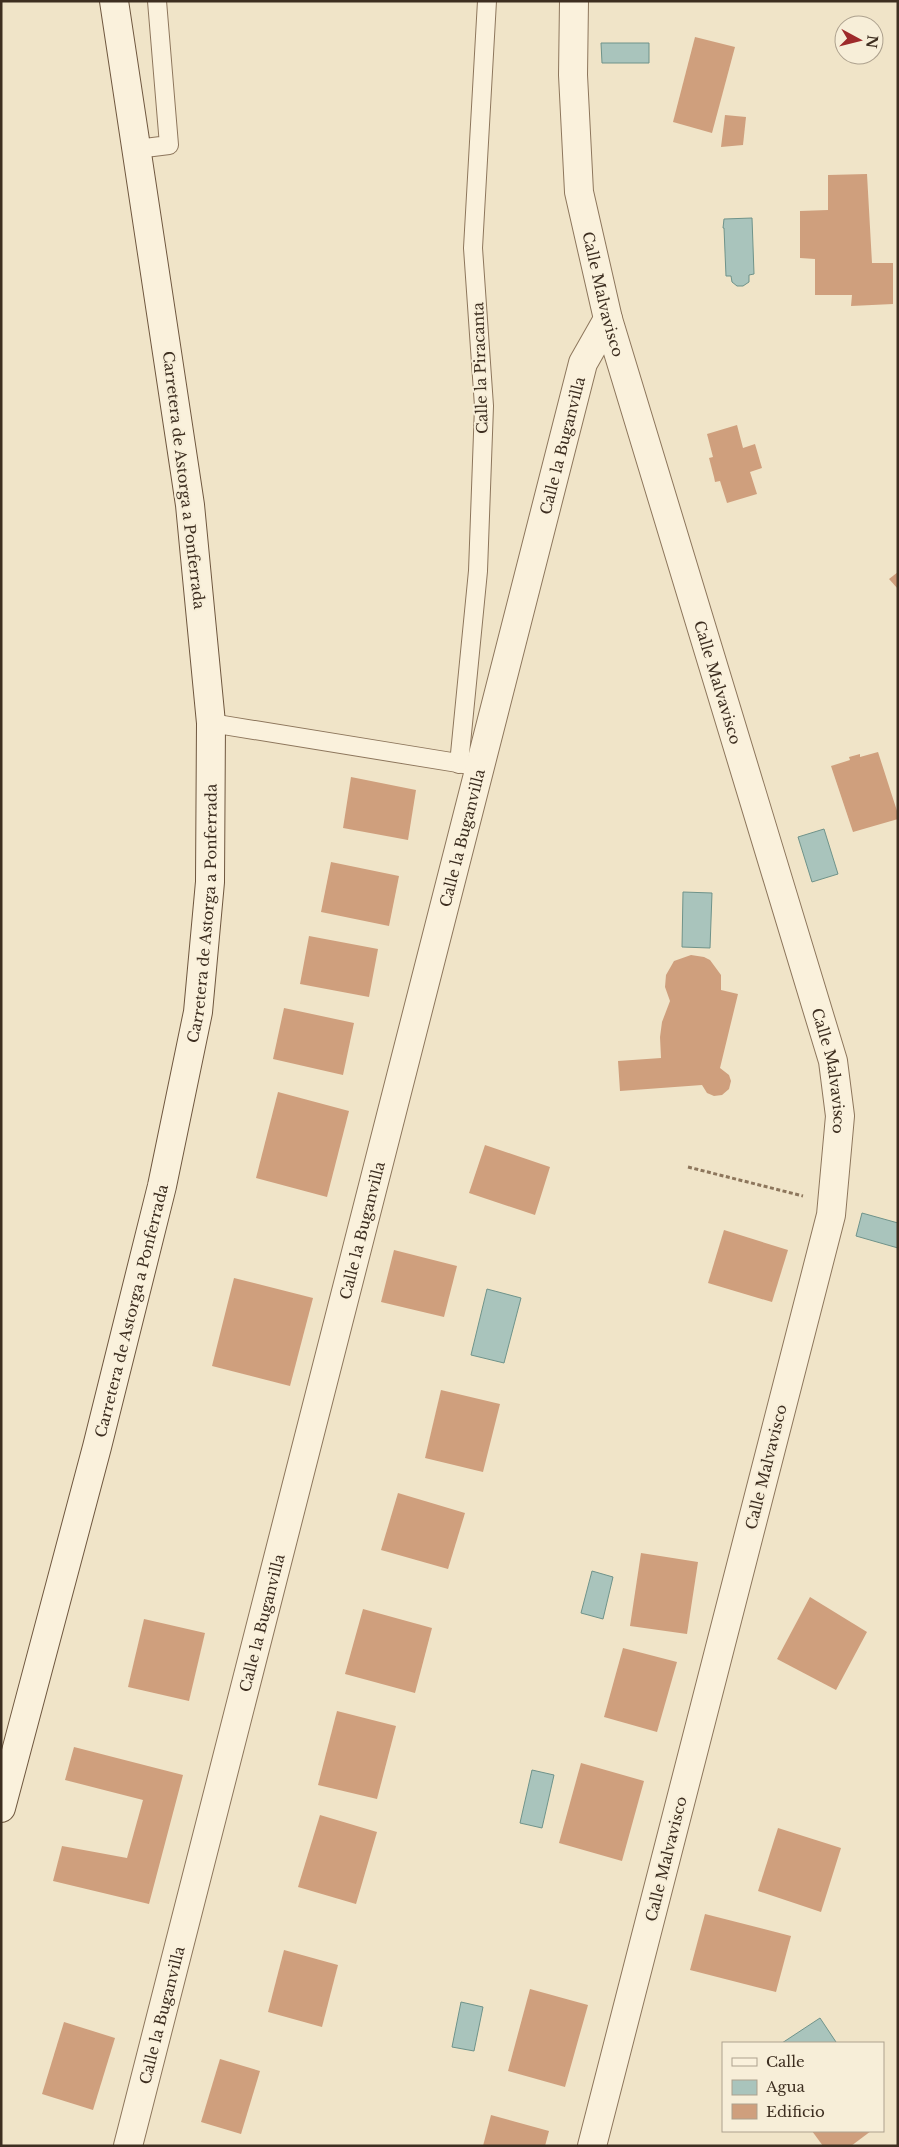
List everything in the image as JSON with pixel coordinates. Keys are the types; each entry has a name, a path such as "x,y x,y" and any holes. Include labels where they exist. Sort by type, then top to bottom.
{"street":[{"name":"Carretera de Astorga a Ponferrada","path":"1,1808 99,1437 154,1215 198,1012 210,882 212,723 190,505 138,149 114,1"},
{"name":"Calle Malvavisco","path":"574,1 573,75 579,192 608,319 833,1061 840,1116 833,1204 592,2146"},
{"name":"Calle la Buganvilla","path":"128,2146 470,765 583,363 608,319"}],"lane":[{"path":"138,149 169,145 157,1"},
{"name":"Calle la Piracanta","path":"470,765 484,406 474,248 487,1"},
{"path":"212,723 470,765"}],"path":[{"path":"688,1167 833,1204"}],"water":[{"path":"601,43 649,43 649,63 602,63"},
{"path":"752,218 754,274 749,275 749,282 743,286 737,286 732,282 731,276 726,276 724,219"},
{"path":"824,829 838,874 812,882 798,837"},
{"path":"683,892 712,893 710,948 682,947"},
{"path":"862,1213 898,1223 898,1248 856,1236"},
{"path":"487,1289 521,1298 504,1363 471,1355"},
{"path":"592,1571 613,1577 603,1619 581,1613"},
{"path":"532,1770 554,1775 542,1828 520,1823"},
{"path":"461,2002 483,2007 474,2051 452,2047"},
{"path":"820,2018 836,2042 784,2042"}],"building":[{"path":"695,37 735,47 712,133 673,122"},
{"path":"725,115 746,117 743,145 721,147"},
{"path":"867,174 872,263 893,263 893,304 851,306 852,295 815,295 815,259 800,258 800,211 828,210 828,175"},
{"path":"737,425 743,448 755,444 762,468 750,472 757,494 727,503 720,481 715,482 709,458 713,457 707,434"},
{"path":"898,572 898,589 889,579"},
{"path":"878,752 898,819 853,832 831,766 850,760 849,757 860,754 860,757"},
{"path":"351,777 416,790 408,840 343,828"},
{"path":"331,862 399,876 389,926 321,912"},
{"path":"309,936 378,949 369,997 300,984"},
{"path":"691,955 710,960 721,975 721,990 738,994 720,1068 729,1075 731,1081 729,1089 722,1095 714,1096 707,1093 702,1085 620,1091 618,1061 661,1058 660,1037 662,1022 670,1001 665,987 666,975 674,961"},
{"path":"284,1008 354,1023 343,1075 273,1059"},
{"path":"278,1092 349,1111 327,1197 256,1178"},
{"path":"485,1145 550,1167 535,1215 469,1193"},
{"path":"724,1230 788,1250 772,1302 708,1283"},
{"path":"394,1250 457,1266 444,1317 381,1302"},
{"path":"234,1278 313,1298 290,1386 212,1366"},
{"path":"441,1390 500,1404 483,1472 425,1458"},
{"path":"398,1493 465,1513 448,1569 381,1550"},
{"path":"641,1553 698,1562 687,1634 630,1626"},
{"path":"810,1597 867,1632 836,1690 777,1659"},
{"path":"363,1609 432,1628 415,1693 345,1674"},
{"path":"144,1619 205,1633 189,1701 128,1687"},
{"path":"623,1648 677,1662 657,1732 604,1717"},
{"path":"337,1711 396,1726 377,1799 318,1785"},
{"path":"74,1747 183,1775 149,1904 53,1881 62,1846 127,1858 143,1800 65,1780"},
{"path":"581,1763 644,1781 622,1861 559,1843"},
{"path":"320,1815 377,1832 356,1904 298,1887"},
{"path":"778,1828 841,1848 821,1912 758,1891"},
{"path":"705,1914 791,1936 776,1992 690,1970"},
{"path":"284,1950 338,1965 322,2027 268,2012"},
{"path":"530,1989 588,2005 565,2087 508,2071"},
{"path":"64,2022 115,2038 93,2110 42,2094"},
{"path":"220,2059 260,2071 241,2134 201,2122"},
{"path":"491,2115 549,2131 545,2146 483,2146"},
{"path":"813,2132 870,2132 851,2146 823,2146"}]}
